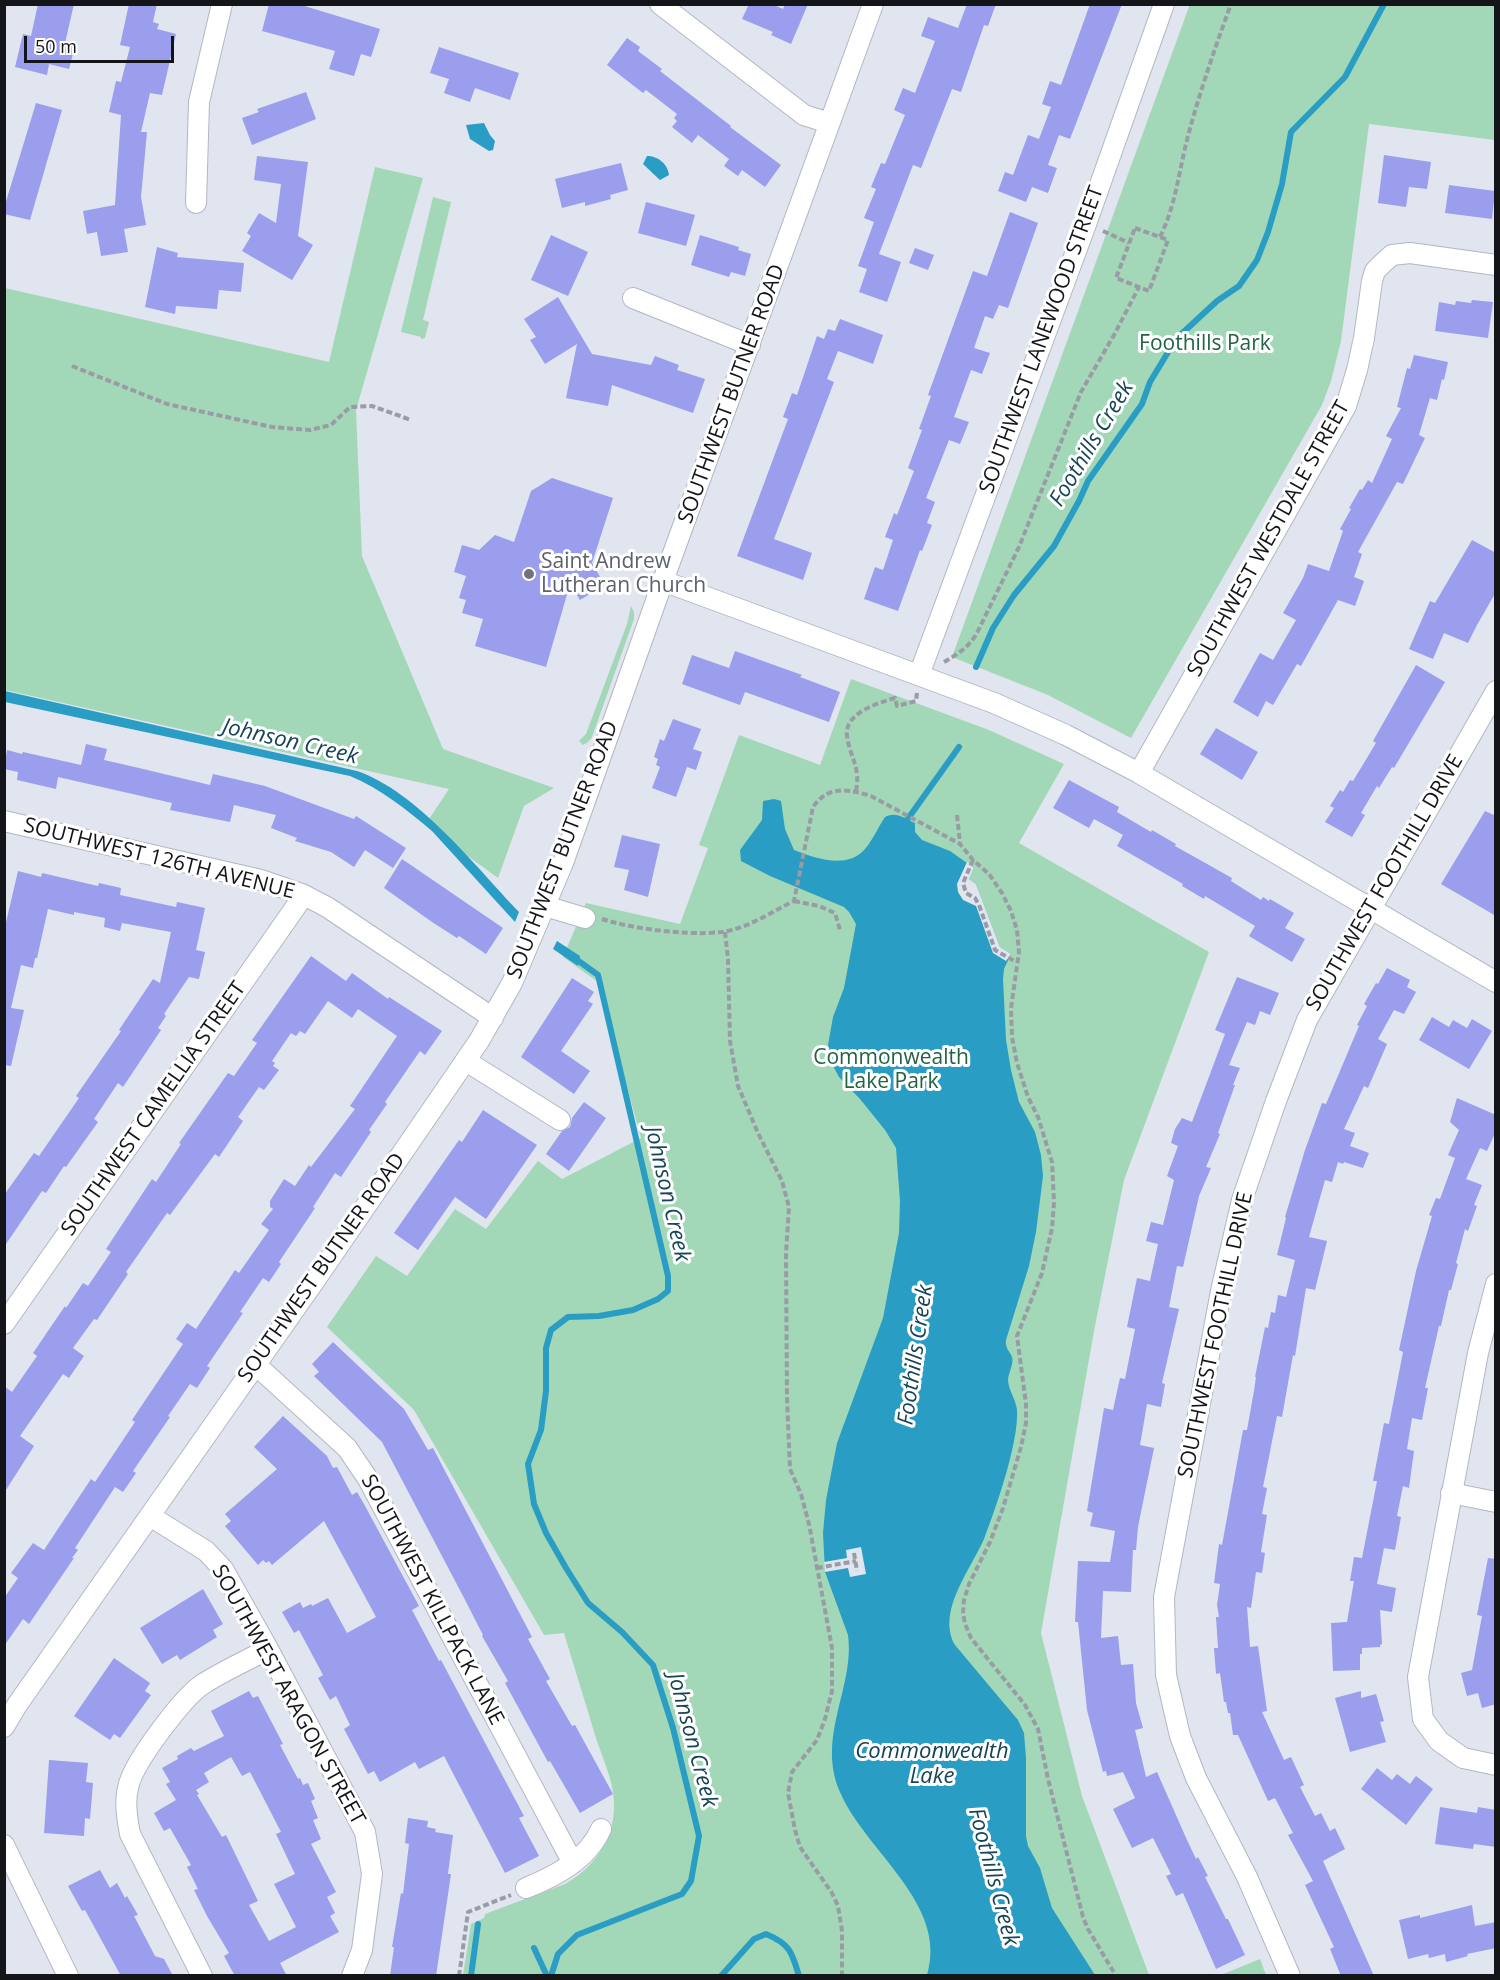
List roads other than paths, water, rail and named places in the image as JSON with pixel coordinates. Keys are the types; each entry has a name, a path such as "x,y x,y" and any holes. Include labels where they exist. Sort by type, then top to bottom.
{"street":[{"path":"196,203 199,102 222,4"},
{"path":"660,4 804,115 830,123"},
{"name":"SOUTHWEST BUTNER ROAD","path":"4,1727 17,1705 466,1061 512,983 563,863 873,4"},
{"name":"SOUTHWEST LANEWOOD STREET","path":"919,675 1086,225 1164,4"},
{"name":"SOUTHWEST WESTDALE STREET","path":"1139,773 1346,406 1357,370 1372,281 1376,271 1392,255 1410,253 1496,265"},
{"path":"633,298 750,345"},
{"path":"663,581 994,703 1066,735 1139,773 1496,982"},
{"name":"SOUTHWEST FOOTHILL DRIVE","path":"1290,1976 1247,1877 1196,1778 1180,1737 1166,1675 1164,1598 1221,1291 1242,1200 1276,1101 1307,1020 1496,691"},
{"name":"SOUTHWEST 126TH AVENUE","path":"4,821 261,880 304,895 327,907 493,1018"},
{"name":"SOUTHWEST CAMELLIA STREET","path":"4,1324 304,895"},
{"path":"545,906 585,918"},
{"path":"466,1061 560,1120"},
{"path":"1496,1284 1478,1353 1418,1677 1423,1719 1439,1741 1463,1758 1496,1765"},
{"name":"SOUTHWEST KILLPACK LANE","path":"256,1365 347,1448 368,1479 573,1863"},
{"path":"1451,1493 1496,1502"},
{"name":"SOUTHWEST ARAGON STREET","path":"150,1516 206,1551 223,1569 365,1832 372,1874 362,1950 352,1976"},
{"path":"202,1976 130,1834 126,1815 129,1782 146,1753 187,1697 202,1685 268,1649"},
{"path":"526,1888 545,1880 573,1863 595,1842 601,1829"},
{"path":"4,1845 68,1976"}],"water":[{"path":"484,123 495,141 493,150 489,151 470,139 466,125"},
{"path":"647,156 662,161 669,175 660,180 643,164"},
{"path":"5,691 357,771 380,781 402,795 444,832 519,912 515,922 432,831 393,800 350,776 5,702"},
{"name":"Commonwealth Lake","path":"774,799 781,801 785,829 794,850 821,859 840,861 858,855 868,845 885,817 889,815 900,816 915,823 915,832 922,840 950,851 974,868 969,879 976,884 1000,947 1011,954 1004,969 1003,979 1006,1040 1019,1102 1035,1132 1043,1176 1029,1266 1006,1340 1012,1357 1008,1383 1017,1410 1014,1439 1006,1475 989,1526 952,1605 950,1632 955,1645 1018,1720 1024,1733 1028,1846 1040,1868 1052,1908 1095,1975 927,1975 931,1949 926,1925 916,1901 852,1814 840,1792 834,1771 832,1751 834,1732 849,1655 848,1635 825,1572 823,1533 826,1500 837,1443 883,1318 899,1233 900,1201 896,1148 885,1130 839,1077 831,1062 828,1045 833,1017 844,988 856,924 844,907 770,876 741,861 740,850 762,820 763,801"},
{"path":"557,941 580,956 578,966 553,949"}],"waterway":[{"name":"Foothills Creek","path":"976,667 993,628 1014,595 1054,546 1088,481 1142,404 1150,382 1176,339 1217,301 1239,286 1257,260 1282,184 1291,132 1345,77 1384,4"},
{"name":"Foothills Creek","path":"906,826 907,820 959,747"},
{"name":"Johnson Creek","path":"551,1976 558,1954 577,1935 682,1894 691,1881 699,1836 673,1728 653,1665 622,1632 588,1603 566,1568 546,1533 534,1504 528,1464 541,1430 546,1391 546,1348 551,1330 568,1317 599,1316 633,1310 658,1299 668,1291 668,1276 598,975 573,957"},
{"path":"471,1976 478,1924"},
{"name":"Johnson Creek","path":"721,1976 754,1939 766,1934 780,1941 789,1950 799,1976"},
{"path":"534,1948 547,1976"}],"place":[{"name":"Saint Andrew Lutheran Church","path":"529,574"}],"park label":[{"name":"Foothills Park","path":"1205,344"},
{"name":"Commonwealth Lake Park","path":"891,1070"}]}
